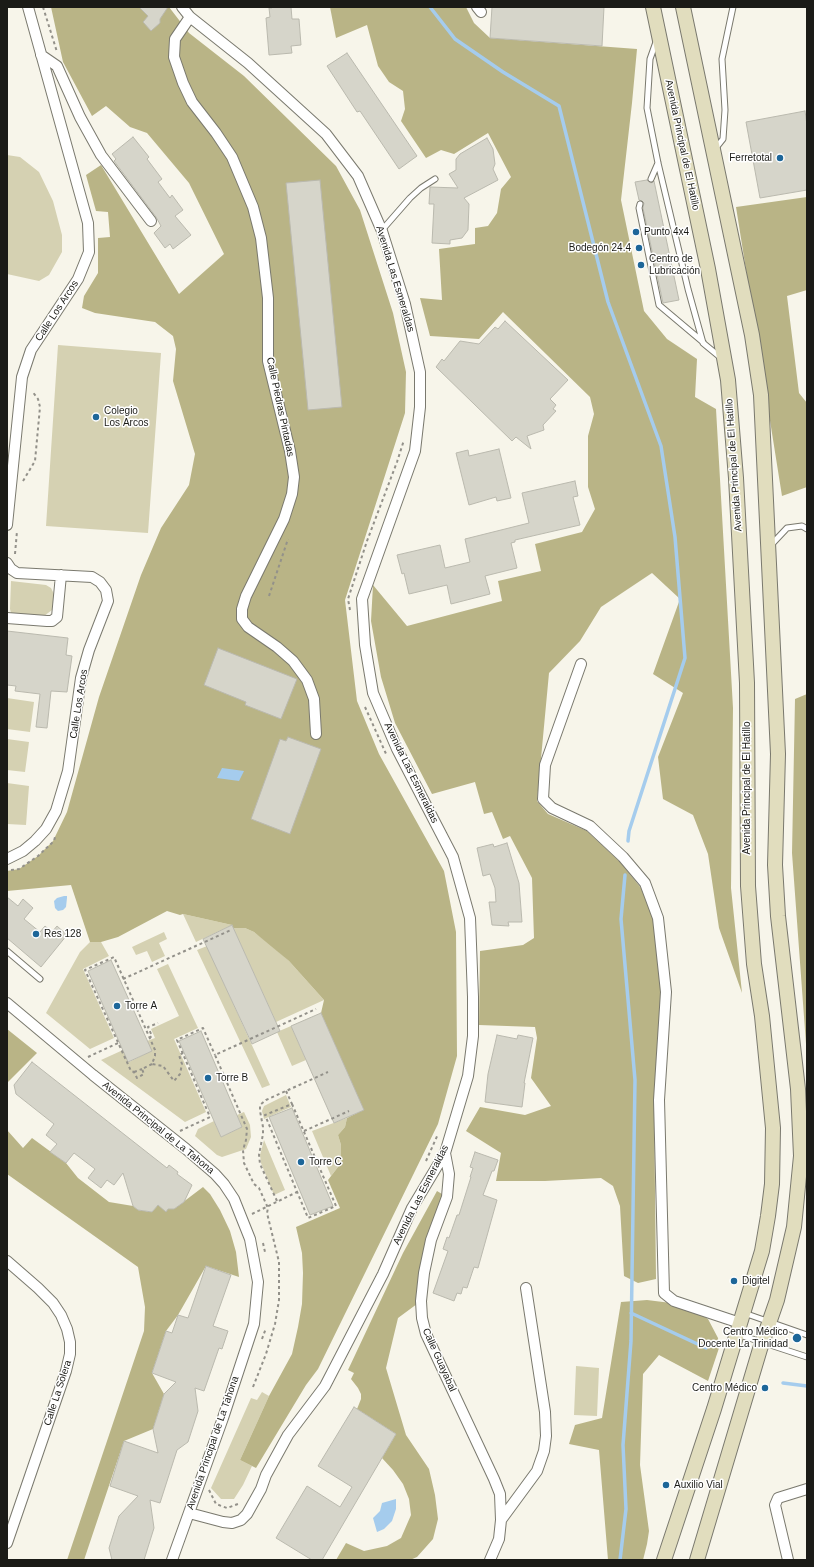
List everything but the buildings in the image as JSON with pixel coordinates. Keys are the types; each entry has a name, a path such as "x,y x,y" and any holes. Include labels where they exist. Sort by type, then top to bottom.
{"main road":[{"name":"Avenida Principal de El Hatillo","path":"653,7 708,268 728,380 736,478 747,683 748,886 754,964 763,1024 773,1128 772,1184 762,1251 714,1409 664,1560"},
{"path":"684,7 752,335 761,395 778,754 775,865 778,916 798,1089 801,1156 794,1227 777,1300 768,1321 697,1560"}],"street":[{"name":"Calle Los Arcos","path":"7,525 22,377 31,350 78,279 89,252 88,223 28,7"},
{"name":"Avenida Las Esmeraldas","path":"182,7 190,17 248,63 326,134 358,176 382,231 405,304 420,372 420,407 416,451 362,599 365,645 373,693 396,749 453,857 470,918 473,997 472,1043 468,1076 445,1153 412,1208 382,1274 325,1386 288,1435 266,1475 261,1489 247,1514 241,1520 232,1523 223,1522 189,1513"},
{"name":"Calle Piedras Pintadas","path":"190,17 175,39 174,57 183,83 192,102 232,157 253,207 261,238 268,298 268,361 290,451 294,477 292,494 284,519 246,596 242,609 242,619 248,626 277,647 293,661 307,680 314,699 316,734"},
{"path":"41,55 57,66 84,124 101,155 151,221"},
{"name":"Calle Los Arcos","path":"7,859 23,851 35,841 46,829 56,811 68,771 81,678 89,650 108,601 106,590 100,582 92,577 17,573 11,569 10,563"},
{"path":"7,618 52,621 57,617 61,575"},
{"path":"581,664 544,765 544,799 552,808 590,826 623,857 645,883 658,918 666,992 659,1100 664,1293 740,1322"},
{"name":"Avenida Principal de La Tahona","path":"7,1003 215,1174 234,1199 250,1239 258,1282 254,1324 223,1418 172,1560"},
{"name":"Calle Guayabal","path":"445,1153 449,1174 447,1197 431,1240 424,1273 422,1318 426,1334 500,1494 500,1539 490,1560"},
{"name":"Calle La Solera","path":"7,1261 38,1288 53,1303 61,1314 70,1342 70,1354 66,1371 7,1543"},
{"path":"501,1520 537,1471 544,1451 546,1436 545,1412 526,1288"},
{"path":"788,1560 775,1505 778,1498 807,1489"}],"lane":[{"path":"714,151 723,139 725,110 722,59 734,7"},
{"path":"658,36 650,59 647,108 658,163 688,289 703,343"},
{"path":"651,179 658,163"},
{"path":"382,231 410,198 421,188 435,179"},
{"path":"640,204 639,208 659,305 725,360"},
{"path":"769,548 787,528 802,526 807,529"},
{"path":"7,951 40,979"},
{"path":"740,1322 768,1321 807,1335"},
{"path":"740,1322 762,1342 807,1357"}],"path":[{"path":"43,7 58,58 60,71"},
{"path":"22,488 23,480 35,461 40,408 38,399 32,391 34,384"},
{"path":"351,612 348,599 367,541 404,440"},
{"path":"10,563 14,556 17,528"},
{"path":"269,596 289,535"},
{"path":"364,704 388,758"},
{"path":"124,979 231,930"},
{"path":"142,1069 144,1074 137,1078 128,1066 85,970 114,957 155,1050 155,1056 152,1064"},
{"path":"215,1055 316,1009"},
{"path":"149,1038 152,1036 148,1027 158,1023"},
{"path":"184,1134 180,1131 210,1117 177,1040 203,1028 239,1109"},
{"path":"82,1052 88,1057 118,1043"},
{"path":"134,1072 152,1064 163,1066 174,1080 180,1074 182,1068 179,1055 182,1053"},
{"path":"277,1202 260,1164 259,1155 263,1127 260,1105 266,1100 328,1072"},
{"path":"286,1091 292,1104 304,1131 336,1206 308,1218 266,1115 292,1104"},
{"path":"304,1131 349,1111"},
{"path":"425,1164 440,1128"},
{"path":"253,1221 250,1214 297,1192"},
{"path":"262,1240 265,1254"},
{"path":"260,1344 266,1324"},
{"path":"209,1487 216,1504 227,1508 238,1505 242,1501"}],"shaded area":[{"path":"51,7 169,7 189,33 244,76 336,166 360,210 393,313 406,372 405,413 345,600 357,701 379,754 444,871 456,932 457,1056 438,1124 318,1369 306,1385 256,1468 240,1460 269,1396 292,1354 302,1304 302,1253 296,1227 340,1208 328,1180 338,1167 341,1157 341,1145 338,1135 345,1127 347,1118 363,1110 321,1013 324,1000 289,961 254,932 245,928 233,928 232,925 167,911 118,937 101,942 90,942 71,885 7,891 7,871 19,869 38,856 53,841 67,812 99,697 141,575 161,528 189,485 195,454 173,381 176,349 173,336 155,322 95,313 82,308 84,296 98,273 98,238 110,237 108,212 96,211 86,175 101,165 179,294 224,254 189,183 147,133 130,127 106,106 92,116 63,62"},
{"path":"330,7 466,7 474,23 490,38 637,49 621,200 644,311 667,339 697,359 695,397 716,409 733,708 731,888 742,993 719,928 708,854 693,815 663,799 658,757 683,693 653,674 680,599 652,573 601,607 580,641 549,673 537,801 548,814 587,831 620,862 641,888 655,924 661,986 654,1103 656,1279 638,1283 624,1276 620,1206 613,1186 601,1178 545,1181 496,1181 501,1153 466,1131 480,1107 525,1115 551,1106 531,1078 537,1038 535,1027 479,1025 480,951 523,945 534,938 532,878 510,836 503,839 492,812 484,814 475,782 432,794 395,723 381,677 371,621 373,585 407,626 502,601 498,581 541,571 535,544 582,532 595,509 588,487 588,436 594,414 590,397 503,312 479,339 430,336 420,298 442,300 439,249 475,244 475,228 488,226 497,213 501,189 511,177 488,133 454,154 441,150 426,158 401,121 405,109 403,91 389,82 378,66 367,25 336,38"},
{"path":"7,155 20,157 39,172 53,201 62,235 62,252 49,275 39,281 7,274"},
{"path":"807,197 807,290 787,296 799,393 807,403 807,487 782,496 736,207"},
{"path":"58,345 161,353 148,533 46,526"},
{"path":"11,581 46,585 51,588 54,594 52,610 44,616 11,613"},
{"path":"807,694 806,1044 792,853 795,699"},
{"path":"7,698 34,702 30,732 7,729"},
{"path":"7,739 29,742 25,772 7,770"},
{"path":"7,783 29,786 26,825 7,824"},
{"path":"183,914 232,925 196,942"},
{"path":"233,928 245,928 254,932 269,943 289,961 324,1000 276,1022"},
{"path":"164,932 167,939 159,943 165,956 152,962 147,951 136,955 132,947"},
{"path":"90,942 101,942 109,956 83,969 114,1038 90,1049 46,1013 80,952"},
{"path":"207,946 270,1085 262,1088 197,950"},
{"path":"168,964 198,1028 174,1039 206,1112 185,1122 101,1060 123,1050 129,1062 151,1051 147,1041 155,1038 151,1029 179,1016 157,969"},
{"path":"291,1026 306,1060 292,1066 277,1032"},
{"path":"7,1029 37,1053 7,1083"},
{"path":"286,1095 291,1107 264,1119 262,1111 264,1106"},
{"path":"244,1112 250,1125 251,1137 246,1149 222,1157 217,1155 195,1136 198,1129 214,1121 221,1137 242,1127 237,1115"},
{"path":"347,1118 345,1127 338,1135 341,1145 341,1157 338,1167 331,1176 312,1131"},
{"path":"7,1130 23,1148 32,1138 66,1163 78,1178 109,1202 133,1206 138,1210 152,1212 158,1205 166,1211 168,1209 174,1209 203,1187 210,1194 220,1210 230,1231 236,1252 239,1277 206,1266 178,1315 166,1331 152,1373 164,1394 153,1429 124,1441 84,1560 67,1560 144,1331 145,1307 138,1267 7,1174"},
{"path":"264,1140 285,1190 274,1195 261,1163 260,1155"},
{"path":"437,1191 447,1197 431,1240 421,1301 398,1318 386,1368 406,1435 429,1469 435,1495 438,1519 433,1539 417,1557 410,1560 336,1560 346,1543 364,1551 387,1546 401,1538 411,1515 409,1499 403,1484 382,1458 396,1434 357,1409 361,1399 361,1394 351,1379 354,1373 348,1370 403,1253"},
{"path":"647,1300 671,1303 698,1313 708,1319 718,1338 719,1348 708,1381 659,1355 643,1374 640,1465 649,1531 647,1544 643,1560 608,1560 599,1450 569,1444 575,1425 602,1418 621,1302"},
{"path":"576,1366 599,1368 597,1416 574,1415"},
{"path":"262,1392 269,1396 240,1460 252,1466 234,1499 221,1499 211,1488 251,1398 257,1400"}],"water":[{"path":"222,768 244,771 239,781 217,778"},
{"path":"67,896 66,907 63,910 58,911 55,908 54,901 57,898"},
{"path":"396,1499 396,1509 392,1521 384,1529 377,1532 373,1518 380,1511 382,1503"}],"waterway":[{"path":"430,7 455,39 503,72 559,106 608,302 661,446 675,537 685,658 629,831 628,841"},
{"path":"620,1560 626,1509 623,1445 631,1341 635,1080 621,919 625,875"},
{"path":"631,1313 706,1348"},
{"path":"783,1383 807,1386"}],"place":[{"name":"Ferretotal","path":"780,158"},
{"name":"Punto 4x4","path":"636,232"},
{"name":"Bodegón 24.4","path":"639,248"},
{"name":"Centro de Lubricación","path":"641,265"},
{"name":"Colegio Los Arcos","path":"96,417"},
{"name":"Res 128","path":"36,934"},
{"name":"Torre A","path":"117,1006"},
{"name":"Torre B","path":"208,1078"},
{"name":"Torre C","path":"301,1162"},
{"name":"Digitel","path":"734,1281"},
{"name":"Centro Médico Docente La Trinidad","path":"797,1338"},
{"name":"Centro Médico","path":"765,1388"},
{"name":"Auxilio Vial","path":"666,1485"}]}
